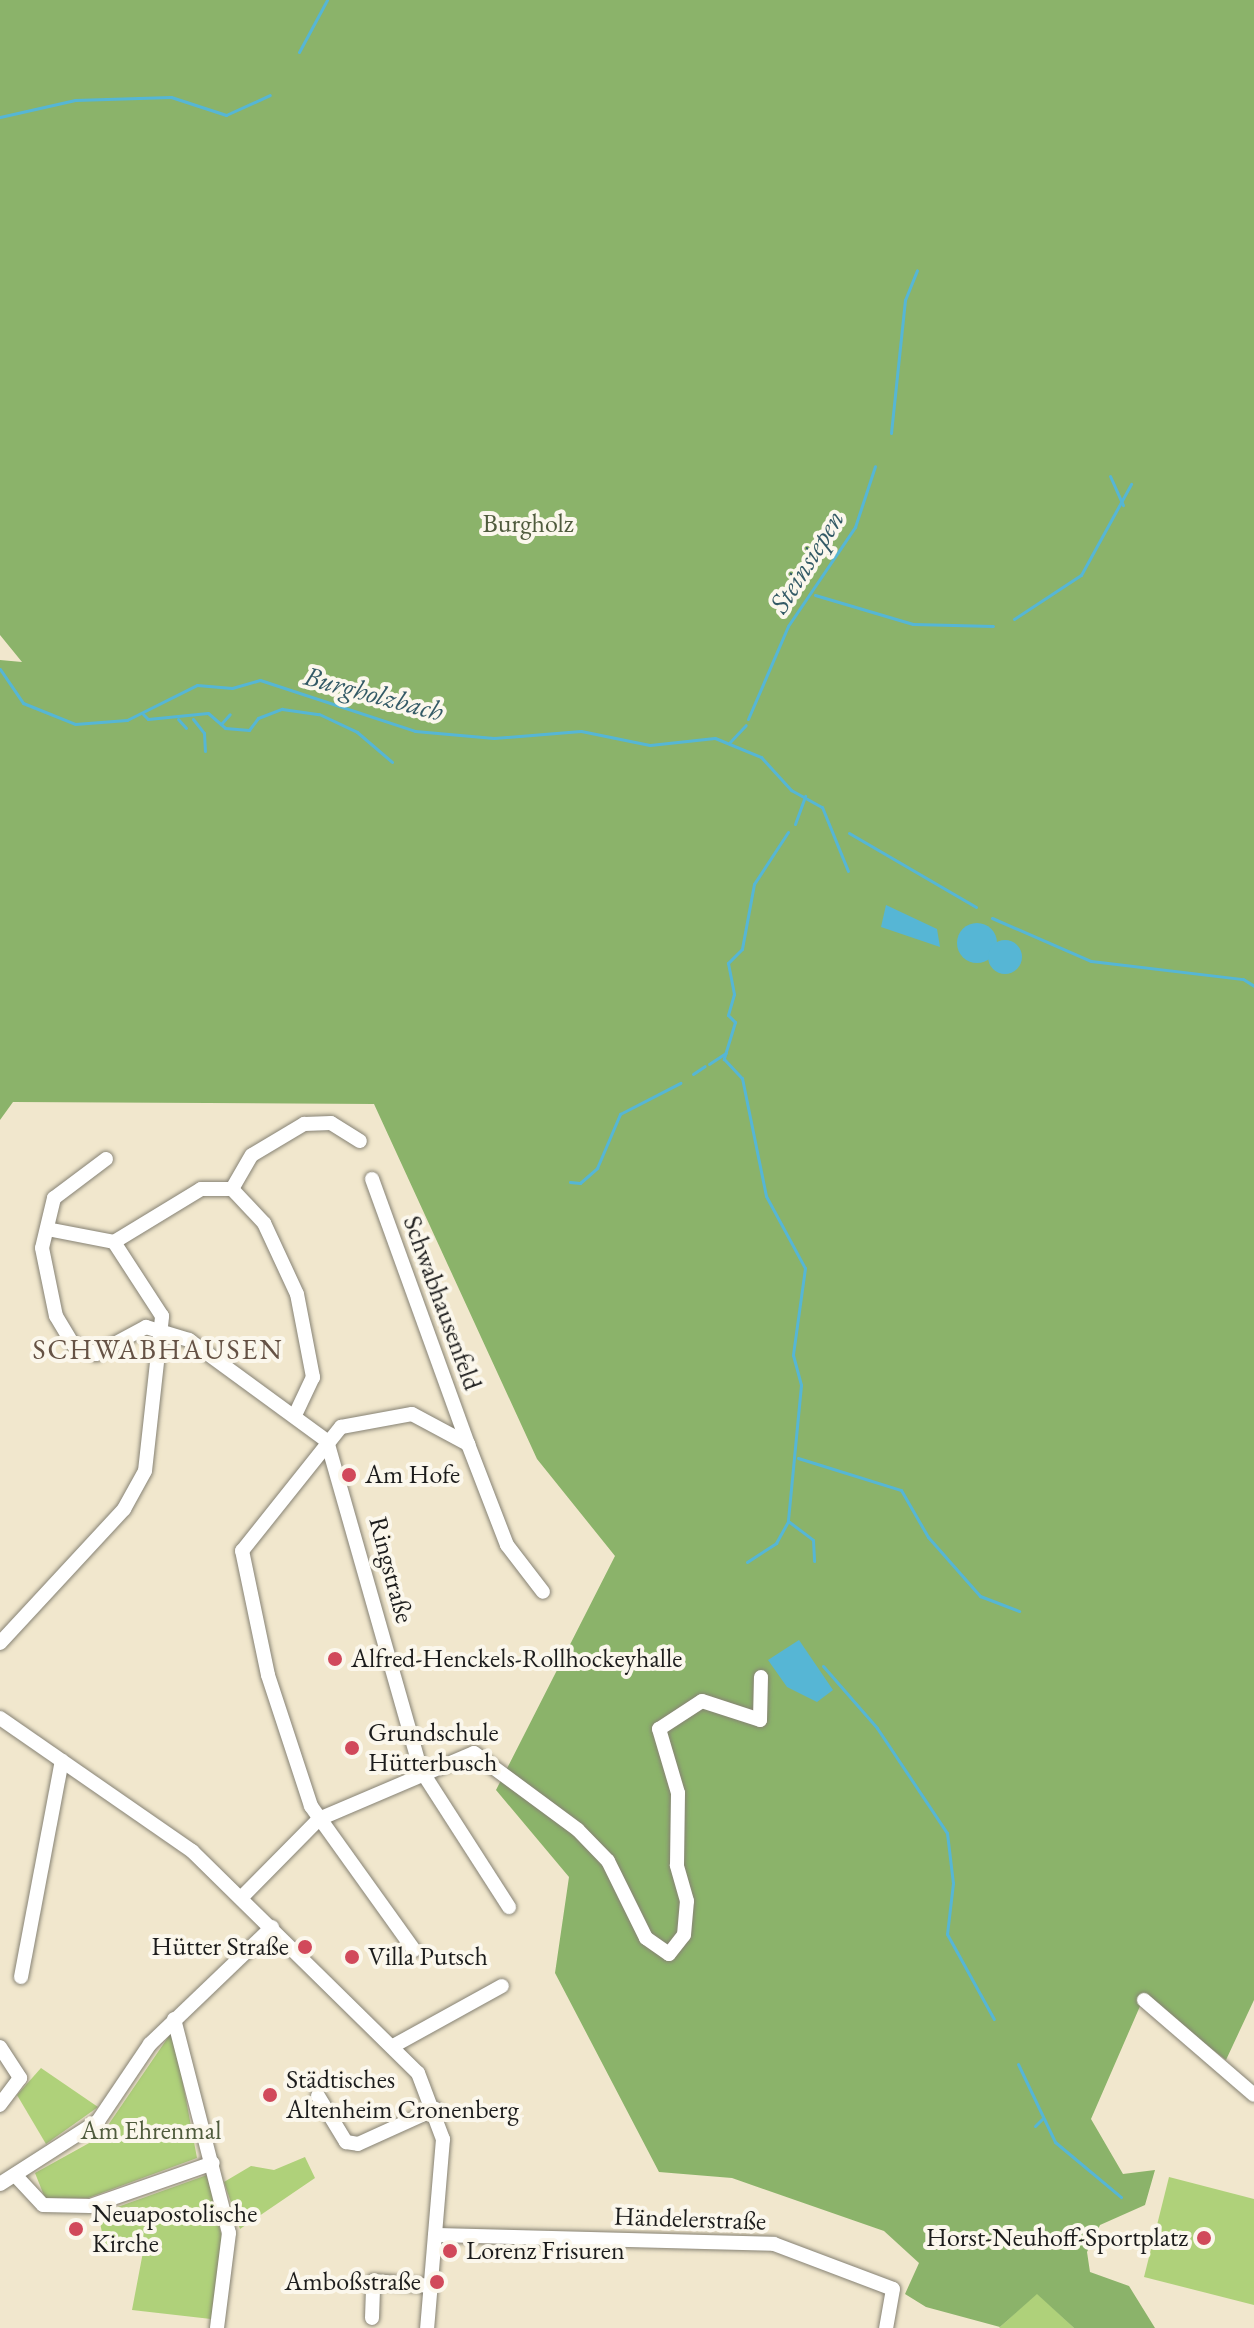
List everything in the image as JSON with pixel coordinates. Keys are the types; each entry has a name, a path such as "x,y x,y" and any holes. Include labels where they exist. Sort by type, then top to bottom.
{"street":[{"path":"232,1189 252,1155 304,1124 331,1123 360,1141"},
{"path":"106,1159 57,1193 47,1229 46,1292 73,1344 102,1353 146,1327 161,1328 209,1351 327,1441 241,1558 268,1675 319,1819 414,1950"},
{"name":"Schwabhausenfeld","path":"372,1179 507,1545 543,1592"},
{"path":"47,1229 114,1242 201,1189 232,1189 264,1223 297,1294 313,1377 295,1415"},
{"path":"0,1643 134,1497 151,1443 161,1328 157,1302 114,1242"},
{"name":"Schwabhausenfeld","path":"327,1441 341,1427 412,1414 468,1444"},
{"name":"Ringstraße","path":"327,1441 421,1770 509,1907"},
{"path":"243,1896 319,1819 421,1770 467,1753 489,1760 608,1861 646,1938 669,1954 684,1935 687,1901 677,1865 678,1793 659,1729 702,1701 760,1720 761,1677"},
{"path":"0,1718 192,1851 243,1896 395,2045 435,2109 443,2139 427,2328"},
{"path":"21,1977 62,1761"},
{"path":"0,2184 98,2121 174,2019 272,1927"},
{"path":"395,2045 502,1986"},
{"path":"1144,2000 1254,2095"},
{"path":"174,2019 213,2163 231,2246 217,2328"},
{"path":"0,2047 20,2078 0,2105"},
{"path":"318,2096 346,2142 378,2138 435,2109"},
{"path":"15,2175 43,2205 90,2206 213,2163"},
{"name":"Händelerstraße","path":"435,2235 774,2244 893,2289 886,2328"},
{"path":"372,2318 373,2281 431,2286"}],"green space":[{"name":"Burgholz","path":"0,0 1254,0 1254,2000 1226,2060 1144,1997 1091,2119 1123,2174 1155,2170 1145,2205 1100,2225 1087,2252 1090,2272 1129,2286 1155,2328 1074,2328 1037,2294 1000,2327 926,2307 905,2294 919,2263 884,2231 732,2178 659,2172 555,1973 569,1877 496,1790 615,1556 537,1459 374,1104 13,1102 0,1120 0,660 22,662 0,635"},
{"name":"Am Ehrenmal","path":"173,2030 197,2158 88,2198 45,2198 35,2173 100,2137"},
{"path":"41,2068 98,2107 46,2144 17,2095"},
{"path":"305,2157 315,2178 240,2229 224,2182 251,2166 274,2170"},
{"path":"207,2175 224,2246 211,2319 132,2310 143,2252 107,2255 98,2214"},
{"name":"Horst-Neuhoff-Sportplatz","path":"1169,2177 1254,2199 1254,2305 1144,2277"},
{"path":"1037,2293 1074,2328 999,2328"}],"water":[{"path":"886,905 937,929 940,947 881,927"},
{"path":"977,923 991,929 997,943 991,957 977,963 963,957 957,943 963,929"},
{"path":"1005,940 1017,945 1022,957 1017,969 1005,974 993,969 988,957 993,945"},
{"path":"799,1640 833,1690 817,1702 787,1687 768,1660"}],"waterway":[{"path":"299,52 327,0"},
{"path":"0,117 75,100 171,97 226,115 270,95"},
{"name":"Steinsiepen","path":"891,433 905,300 917,270"},
{"name":"Steinsiepen","path":"748,719 788,626 855,527 875,466"},
{"path":"1110,476 1123,505"},
{"path":"1014,619 1081,575 1131,484"},
{"path":"815,595 913,624 993,626"},
{"name":"Burgholzbach","path":"0,669 23,703 75,724 127,720 197,685 232,688 260,680 415,731 494,738 581,731 650,745 715,738 761,757 791,790 822,807 848,871"},
{"path":"143,714 148,719 208,713 225,728 249,730 258,718 282,709 319,714 357,732 392,762"},
{"path":"221,724 230,714"},
{"path":"178,719 186,728"},
{"path":"193,719 204,733 205,751"},
{"name":"Steinsiepen","path":"730,742 746,725"},
{"path":"795,824 805,796"},
{"path":"788,832 754,884 742,949 728,963 734,994 728,1015 735,1022 724,1059 742,1078 766,1196 805,1268 793,1355 801,1385 788,1521 813,1540 814,1561"},
{"name":"Burgholzbach","path":"849,833 976,907"},
{"name":"Burgholzbach","path":"992,918 1091,961 1243,979 1254,986"},
{"path":"709,1064 726,1053"},
{"path":"693,1074 705,1066"},
{"path":"570,1182 580,1183 597,1168 620,1114 680,1083"},
{"path":"798,1458 901,1490 928,1537 980,1596 1019,1611"},
{"path":"747,1562 776,1543 788,1521"},
{"path":"823,1666 877,1728 947,1833 953,1883 947,1934 994,2019"},
{"path":"1018,2064 1055,2142 1121,2197"},
{"path":"1035,2126 1043,2118"}],"place":[{"name":"Am Hofe","path":"349,1475"},
{"name":"Alfred-Henckels-Rollhockeyhalle","path":"335,1659"},
{"name":"Grundschule Hütterbusch","path":"352,1748"},
{"name":"Hütter Straße","path":"305,1947"},
{"name":"Villa Putsch","path":"352,1957"},
{"name":"Städtisches Altenheim Cronenberg","path":"270,2095"},
{"name":"Neuapostolische Kirche","path":"76,2229"},
{"name":"Horst-Neuhoff-Sportplatz","path":"1204,2238"},
{"name":"Lorenz Frisuren","path":"450,2251"},
{"name":"Amboßstraße","path":"437,2282"}],"district":[{"name":"SCHWABHAUSEN","path":"158,1349"}]}
